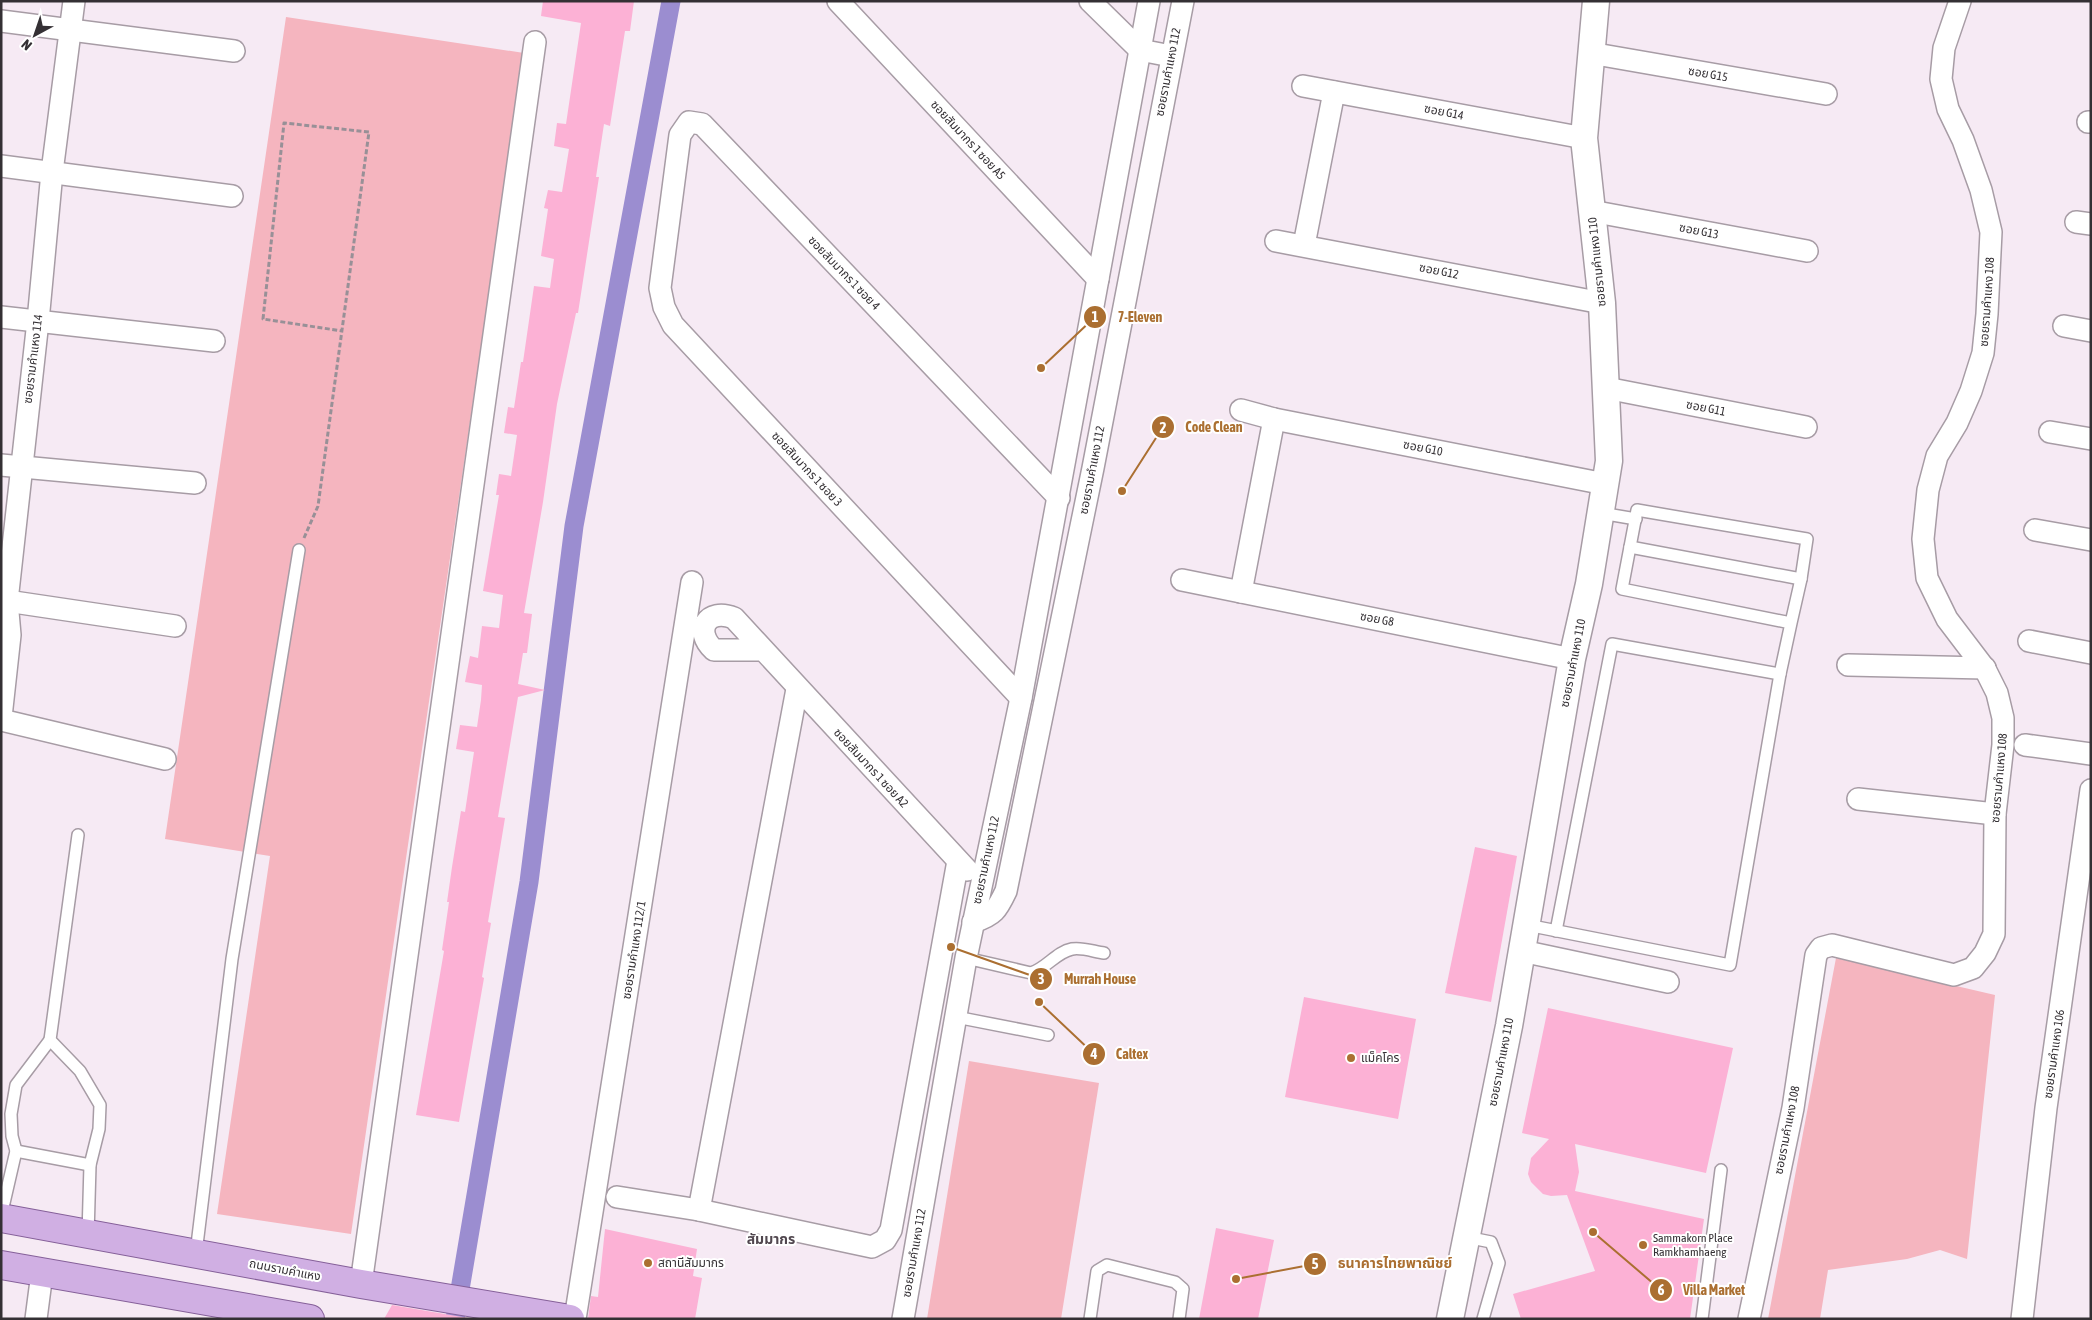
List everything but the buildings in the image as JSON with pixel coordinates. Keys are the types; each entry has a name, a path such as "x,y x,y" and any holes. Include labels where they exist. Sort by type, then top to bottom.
{"main road":[{"name":"ถนนรามคำแหง","path":"1,1217 88,1235 361,1284 570,1319"},
{"path":"1,1265 212,1306 310,1319"}],"street":[{"name":"ซอยรามคำแหง 114","path":"1,718 10,635 7,601 11,467 38,321 52,172 74,1"},
{"name":"ซอยสัมมากร 1 ซอย A5","path":"838,1 1098,279"},
{"path":"1090,1 1140,50 1171,56"},
{"name":"ซอยรามคำแหง 112","path":"904,1319 966,958 1021,698 1149,1"},
{"name":"ซอยรามคำแหง 112","path":"973,922 990,916 998,908 1006,891 1039,738 1093,468 1183,1"},
{"name":"ซอยรามคำแหง 110","path":"1450,1319 1522,951 1572,659 1589,584 1609,461 1602,303 1584,138 1596,1"},
{"name":"ซอยรามคำแหง 108","path":"1749,1319 1793,1108 1816,955 1821,948 1832,945 1954,975 1973,968 1985,953 1994,934 1995,814 2004,745 2003,718 1997,693 1985,668 1947,619 1927,578 1923,539 1928,490 1937,456 1957,423 1971,391 1983,353 1987,314 1992,232 1981,190 1963,140 1948,109 1941,79 1944,48 1960,1"},
{"path":"1,21 234,51"},
{"path":"361,1284 536,42"},
{"name":"ซอย G15","path":"1590,53 1826,94"},
{"name":"ซอย G14","path":"1303,86 1584,138"},
{"path":"1304,245 1334,92"},
{"name":"ซอยสัมมากร 1 ซอย 4","path":"670,211 680,135 689,122 702,124 1059,498"},
{"path":"1,166 232,196"},
{"name":"ซอย G13","path":"1591,210 1807,251"},
{"name":"ซอยสัมมากร 1 ซอย 3","path":"670,211 660,288 664,307 673,325 1021,698"},
{"name":"ซอย G12","path":"1276,241 1602,303"},
{"path":"1,317 214,341"},
{"path":"2064,326 2091,331"},
{"name":"ซอย G11","path":"1606,388 1806,427"},
{"name":"ซอย G10","path":"1242,410 1274,419 1605,484"},
{"path":"1240,592 1274,419"},
{"path":"2050,432 2091,439"},
{"path":"1065,464 1093,468"},
{"path":"11,467 195,483"},
{"path":"2035,530 2091,540"},
{"name":"ซอย G8","path":"1182,580 1572,659"},
{"name":"ซอยรามคำแหง 112/1","path":"575,1319 692,582"},
{"path":"7,601 175,626"},
{"path":"2029,641 2091,653"},
{"name":"ซอยสัมมากร 1 ซอย A2","path":"762,650 981,884"},
{"path":"1848,665 1985,668"},
{"path":"699,1210 797,689"},
{"path":"1,718 165,759"},
{"path":"1012,736 1039,738"},
{"path":"2025,744 2091,754"},
{"name":"ซอยรามคําแหง 106","path":"2022,1319 2046,1108 2091,790"},
{"path":"1858,799 1995,814"},
{"path":"617,1197 699,1210 872,1246 885,1240 891,1230 958,861"},
{"path":"1522,951 1668,982"},
{"path":"36,1319 42,1273"}],"lane":[{"path":"1527,924 1730,965 1780,674 1801,579 1807,539 1637,510 1622,589 1791,622"},
{"path":"1601,513 1636,519"},
{"path":"1630,547 1801,579"},
{"path":"196,1253 232,960 299,550"},
{"path":"1556,931 1612,644 1780,674"},
{"path":"1,1217 16,1151 12,1136 11,1114 16,1085 50,1040 78,835"},
{"path":"966,958 1031,972 1041,970 1061,954 1074,948 1104,953"},
{"path":"956,1017 1048,1036"},
{"path":"50,1040 80,1071 100,1105 99,1129 90,1165 88,1235"},
{"path":"16,1151 90,1165"},
{"path":"1702,1319 1721,1170"},
{"path":"1466,1237 1491,1242 1498,1255 1499,1263 1484,1319"},
{"path":"1090,1319 1097,1271 1107,1265 1175,1282 1183,1289 1179,1319"}],"path":[{"path":"299,550 318,506 342,331 369,132 284,123 263,319 342,331"}],"shaded area":[{"path":"286,17 524,53 351,1234 217,1214 270,856 165,839"},
{"path":"1836,958 1995,995 1967,1259 1940,1250 1907,1259 1828,1270 1820,1319 1768,1319"},
{"path":"969,1061 1099,1083 1061,1319 927,1319"}],"waterway":[{"path":"455,1319 529,882 574,526 671,1"}],"place":[{"name":"7-Eleven","path":"1041,368"},
{"name":"Code Clean","path":"1122,491"},
{"name":"Murrah House","path":"951,947"},
{"name":"Caltex","path":"1039,1002"},
{"name":"แม็คโคร","path":"1351,1058"},
{"name":"Villa Market","path":"1593,1232"},
{"name":"Sammakorn Place Ramkhamhaeng","path":"1643,1245"},
{"name":"สถานีสัมมากร","path":"648,1263"},
{"name":"ธนาคารไทยพาณิชย์","path":"1236,1279"}],"district":[{"name":"สัมมากร","path":"771,1239"}]}
